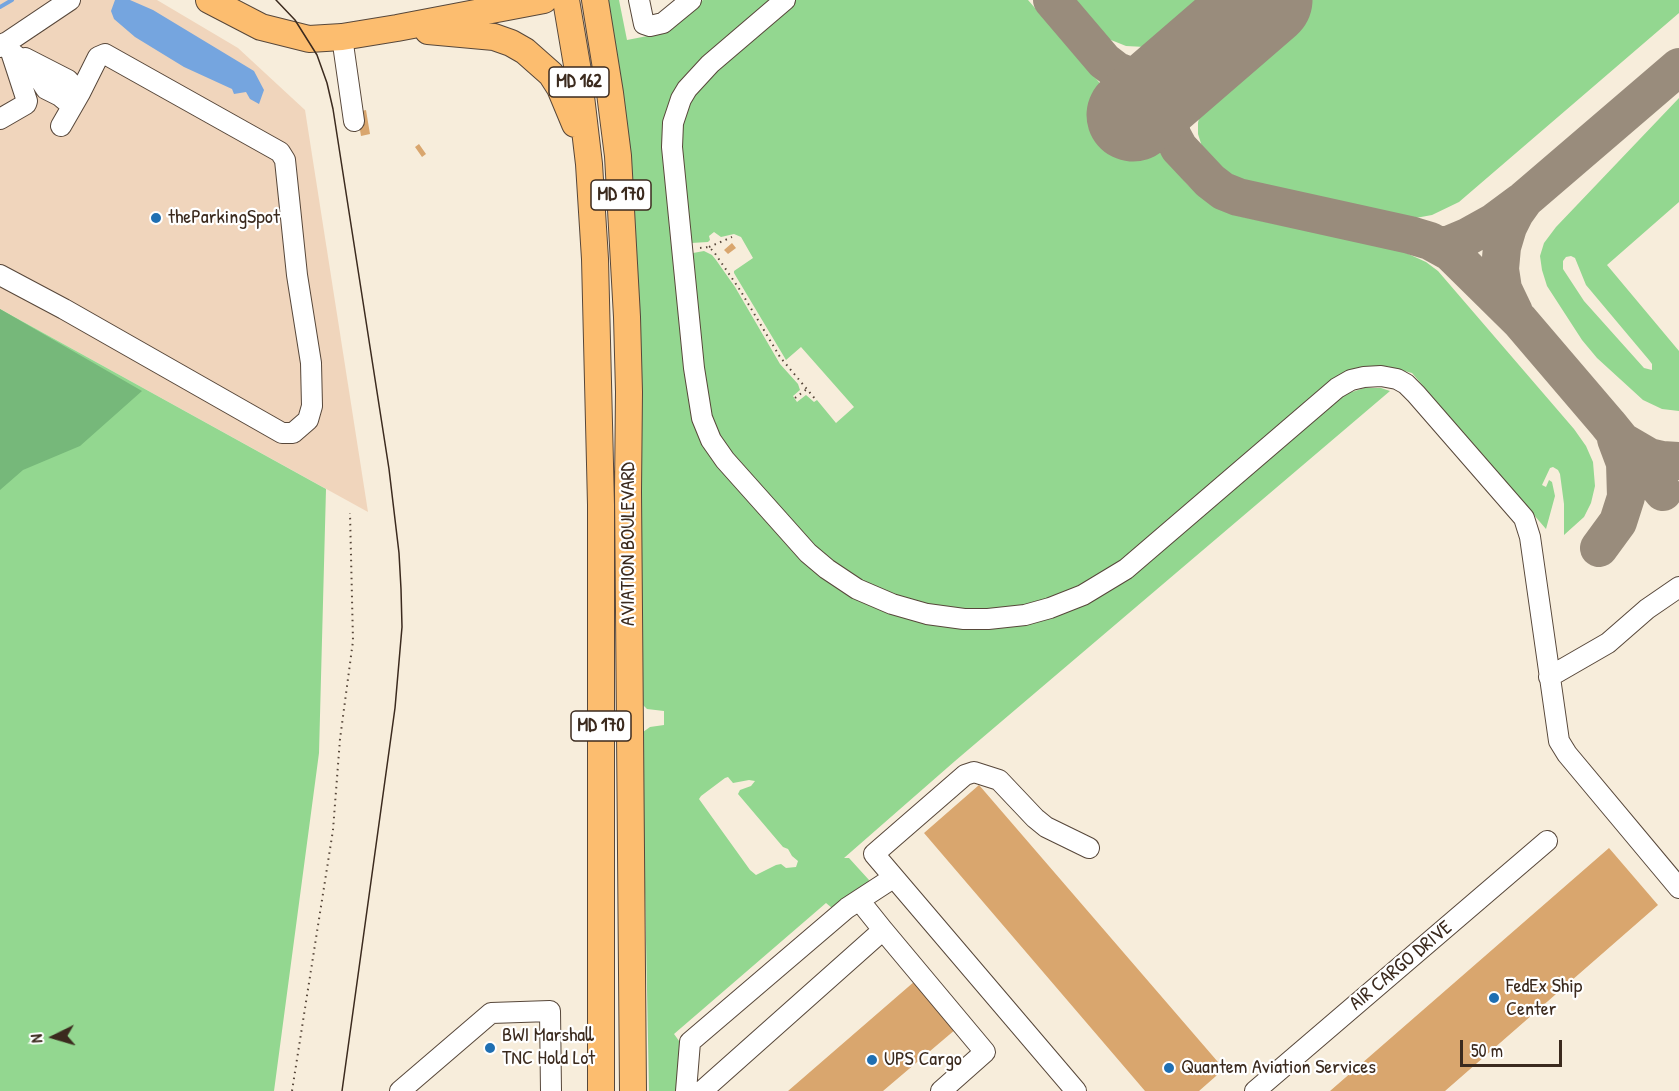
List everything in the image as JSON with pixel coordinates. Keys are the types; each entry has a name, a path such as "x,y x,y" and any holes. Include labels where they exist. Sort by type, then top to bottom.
{"main road":[{"name":"MD 170","path":"209,0 261,27 309,39 342,37 398,28 544,0"},
{"path":"398,28 455,0"},
{"name":"AVIATION BOULEVARD","path":"566,0 578,71 589,164 596,259 601,505 601,1091"},
{"name":"AVIATION BOULEVARD","path":"595,0 618,156 627,317 633,1091"},
{"name":"MD 170","path":"398,28 495,38 511,43 538,60 560,88 589,164"}],"street":[{"path":"5,47 70,0"},
{"path":"639,0 644,24 656,26 691,0"},
{"path":"784,0 693,81 676,111 672,147 698,400 702,417 711,440 725,460 808,553 837,576 863,592 915,611 977,619 1025,615 1070,601 1126,569 1337,388 1358,378 1381,376 1401,381 1410,387 1524,518 1530,537 1558,736 1564,750 1679,888"},
{"path":"342,37 354,121"},
{"path":"5,47 68,80 76,100"},
{"path":"0,119 24,106 27,101 5,47"},
{"path":"0,275 282,433 293,433 308,420 312,405 311,363 297,275 285,159 280,152 105,54 98,57 60,126"},
{"path":"1549,677 1608,643 1647,609 1679,587"},
{"path":"1076,1091 874,854 965,775 974,772 999,780 1046,827 1089,848"},
{"name":"AIR CARGO DRIVE","path":"1255,1091 1547,842"},
{"path":"686,1091 690,1042 847,908 893,878"},
{"path":"859,900 985,1052 941,1091"},
{"path":"702,1091 883,930"},
{"path":"400,1091 491,1013 550,1011 551,1091"}],"path":[{"path":"682,250 709,247 732,237"},
{"path":"709,247 740,290 780,357 816,399"},
{"path":"795,398 807,389"},
{"path":"292,1091 333,830 340,739 353,641 350,513"}],"shaded area":[{"name":"theParkingSpot","path":"0,0 157,0 238,48 305,110 368,512 0,309"}],"green space":[{"path":"604,0 619,0 627,40 663,33 703,0 772,0 689,71 676,88 663,120 663,158 690,404 709,454 889,612 1072,609 1343,395 1364,388 1381,388 1390,391 844,858 849,858 869,880 868,884 860,887 832,908 826,903 674,1034 682,1045 677,1091 649,1091 642,736 643,732 650,727 664,725 664,711 647,709 643,705","holes":["728,777 733,783 755,781 751,786 740,790 738,794 783,847 788,849 798,861 796,867 786,868 781,864 756,875 750,870 699,799 725,778"]},
{"path":"796,0 1028,0 1188,185 1206,200 1239,216 1404,252 1426,262 1438,271 1574,429 1586,446 1593,462 1595,486 1591,503 1584,517 1564,535 1564,504 1560,474 1553,467 1550,468 1542,485 1546,487 1549,480 1552,482 1555,496 1546,529 1412,373 1386,366 1365,366 1344,373 1329,382 1129,557 1081,587 1028,605 978,612 921,605 866,584 824,557 730,453 715,429 706,398 691,256 693,253 704,251 712,255 735,287 780,364 798,384 800,390 793,396 797,402 806,395 814,402 817,400 836,423 854,407 801,347 786,360 734,273 753,258 741,237 734,234 721,237 714,232 709,236 708,242 691,243 680,158 681,127 687,108 705,81"},
{"path":"1070,0 1216,0 1171,38 1145,47 1126,46 1106,38"},
{"path":"1312,0 1679,0 1679,13 1459,202 1432,215 1410,219 1241,183 1217,169 1205,156 1198,134 1198,123 1208,94 1219,80"},
{"path":"1679,98 1679,202 1607,265 1679,351 1679,411 1662,409 1643,400 1597,358 1582,340 1547,286 1542,270 1540,256 1544,243 1556,227","holes":["1566,257 1575,258 1586,285 1649,360 1652,370 1644,368 1584,301 1563,269 1563,261"]},
{"path":"0,309 326,489 319,753 274,1091 0,1091"},
{"path":"0,309 142,391 80,446 23,470 0,490"}],"water":[{"path":"115,0 130,0 153,10 254,71 264,90 259,104 250,99 246,92 234,94 232,89 184,67 135,37 114,19 111,11"}],"building":[{"path":"366,110 370,134 361,136 357,112"},
{"path":"419,144 426,154 422,157 415,147"},
{"path":"732,243 736,248 728,254 724,250"},
{"path":"979,785 1224,1069 1199,1091 1145,1091 924,833"},
{"name":"FedEx Ship Center","path":"1609,848 1658,905 1445,1091 1330,1091"},
{"name":"UPS Cargo","path":"915,981 956,1029 883,1091 788,1091"}],"waterway":[{"path":"0,7 12,0"}],"taxiway":[{"path":"1052,0 1104,61 1117,71 1132,77 1151,79 1179,75"},
{"path":"1514,312 1503,289 1500,269 1502,247 1515,213 1525,199 1679,67"},
{"path":"1179,75 1169,105 1172,135 1179,148 1210,181 1223,191 1238,197 1410,235 1430,241 1450,252 1520,321 1663,492"},
{"path":"1439,245 1448,245 1467,237 1494,222 1521,202"},
{"path":"1599,548 1618,522 1626,497 1625,463 1616,439"},
{"path":"1625,443 1649,457 1679,461"}],"runway":[{"path":"1133,115 1266,0"}],"tram line":[{"path":"276,0 295,20 317,55 333,109 389,469 399,553 402,627 395,708 342,1091"}],"place":[{"name":"theParkingSpot","path":"156,218"},
{"name":"FedEx Ship Center","path":"1494,998"},
{"name":"BWI Marshall TNC Hold Lot","path":"490,1048"},
{"name":"UPS Cargo","path":"872,1060"},
{"name":"Quantem Aviation Services","path":"1169,1068"}]}
